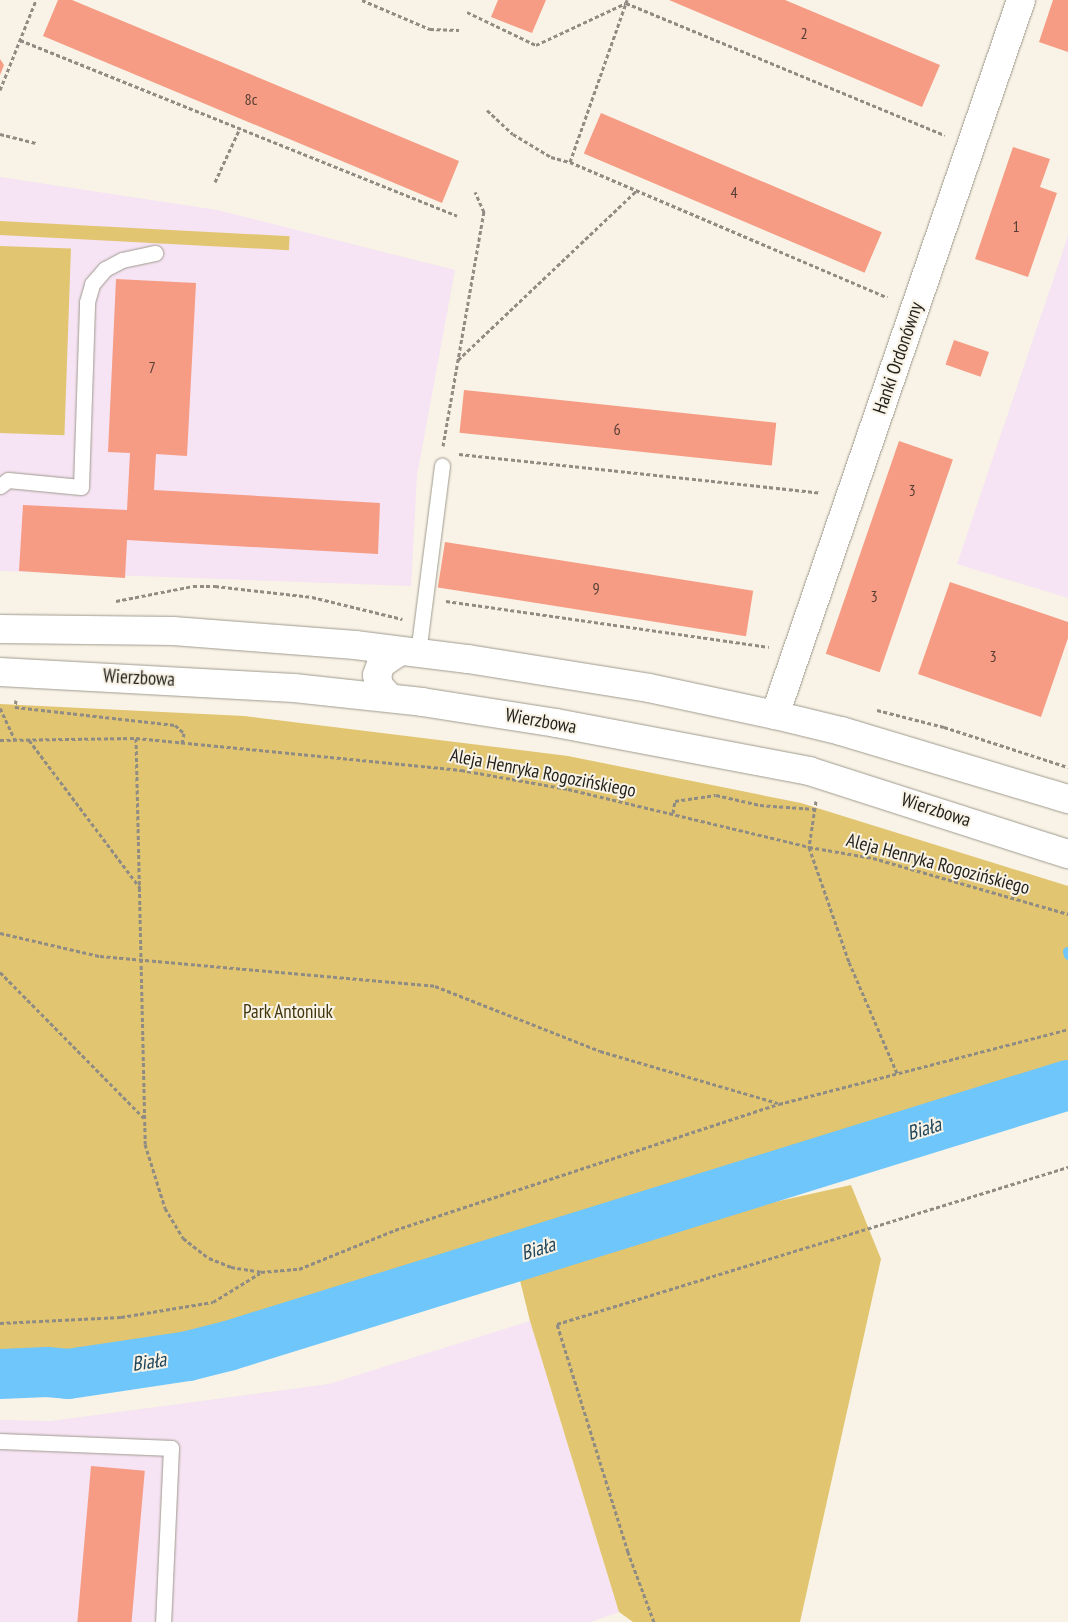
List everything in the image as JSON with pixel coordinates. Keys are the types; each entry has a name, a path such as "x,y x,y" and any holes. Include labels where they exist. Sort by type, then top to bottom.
{"main road":[{"name":"Hanki Ordonówny","path":"775,715 1022,0"},
{"path":"0,630 173,631 409,652 649,688 841,731 1068,799"},
{"path":"390,698 379,686 377,675 381,664 409,652"},
{"name":"Wierzbowa","path":"0,672 294,688 390,698 556,723 809,771 1068,854"}],"lane":[{"path":"0,486 8,480 81,487 87,302 92,284 105,269 122,260 155,253"},
{"path":"409,652 426,598 443,459"},
{"path":"0,1441 171,1448 163,1622"}],"path":[{"path":"0,90 36,0"},
{"path":"362,0 430,29 460,30"},
{"path":"467,12 536,45 626,2 945,136"},
{"path":"570,162 626,2"},
{"path":"20,40 457,216"},
{"path":"487,110 529,145 887,297"},
{"path":"215,182 240,128"},
{"path":"0,134 37,143"},
{"path":"458,360 637,190"},
{"path":"475,192 484,212 443,459 822,493"},
{"path":"426,598 770,647"},
{"path":"16,697 15,707 175,725 184,733 182,743"},
{"path":"0,708 15,740"},
{"path":"868,708 944,727 1068,767"},
{"path":"136,738 145,1144 151,1173 165,1208 184,1238 209,1258 231,1267 261,1272 298,1269 395,1230 779,1104 1068,1029"},
{"name":"Aleja Henryka Rogozińskiego","path":"0,740 136,738 461,770 568,789 809,847 873,858 1068,914"},
{"path":"29,740 140,888"},
{"path":"673,813 675,801 716,794 760,805 814,809 809,847 849,962 897,1073"},
{"path":"0,933 100,956 142,958 435,986 600,1051 779,1104"},
{"path":"0,972 144,1118"},
{"path":"654,1622 628,1552 557,1324 1068,1167"},
{"path":"0,1323 121,1317 213,1302 261,1272"}],"shaded area":[{"path":"0,177 217,210 455,270 417,475 411,586 0,571"},
{"path":"1068,236 1068,598 957,564"},
{"path":"530,1321 619,1612 591,1622 0,1622 0,1420 51,1421 329,1384"}],"green space":[{"path":"0,221 290,236 289,250 0,235"},
{"path":"0,246 71,248 64,435 0,433"},
{"name":"Park Antoniuk","path":"0,704 244,716 568,756 801,803 1068,886 1068,1083 913,1123 713,1196 360,1292 227,1343 188,1354 68,1373 48,1369 0,1372"},
{"path":"851,1185 881,1259 800,1622 633,1622 619,1612 530,1321 515,1260"}],"building":[{"path":"58,0 72,0 459,161 442,203 43,36"},
{"path":"498,0 546,0 532,33 491,17"},
{"path":"669,0 785,0 940,65 922,107"},
{"path":"1053,0 1068,0 1068,52 1039,42"},
{"path":"0,59 4,65 0,75"},
{"path":"601,113 882,232 865,273 584,154"},
{"path":"1013,147 1050,159 1040,187 1057,193 1028,277 975,259"},
{"path":"116,279 196,283 187,456 156,454 154,490 380,503 378,554 127,540 125,578 19,571 23,505 127,510 130,453 108,452"},
{"path":"954,340 989,352 981,377 946,365"},
{"path":"464,390 776,423 772,466 460,433"},
{"path":"899,441 953,460 880,672 826,654"},
{"path":"445,542 753,591 746,636 438,587"},
{"path":"950,582 1068,622 1068,638 1041,717 918,674"},
{"path":"91,1466 145,1471 132,1622 77,1622"}],"waterway":[{"path":"1067,951 1068,955"},
{"name":"Biała","path":"0,1374 47,1372 68,1374 188,1356 228,1346 1068,1085"}]}
